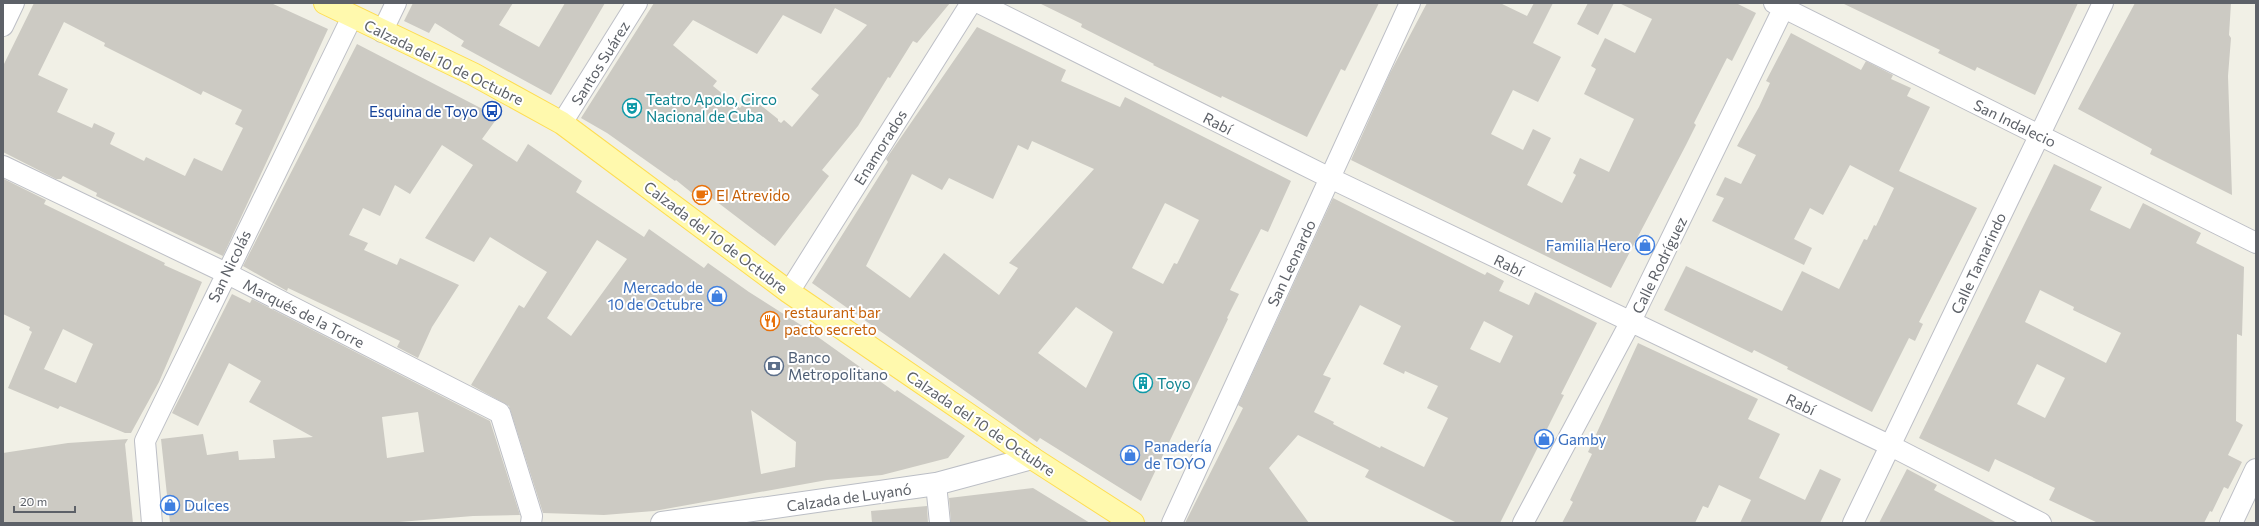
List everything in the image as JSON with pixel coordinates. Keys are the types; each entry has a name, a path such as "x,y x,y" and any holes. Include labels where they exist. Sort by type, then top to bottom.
{"main road":[{"name":"Calzada del 10 de Octubre","path":"325,3 382,32 473,74 562,123 789,292 1032,458 1133,523"},
{"name":"Calzada de Luyanó","path":"662,523 936,484 1032,458"},
{"path":"2231,523 2256,470"}],"street":[{"path":"3,26 14,3"},
{"path":"382,32 396,3"},
{"name":"Santos Suárez","path":"562,123 637,3"},
{"name":"Enamorados","path":"789,292 972,3"},
{"name":"Rabí","path":"979,3 1330,178 1630,323 1891,446 2041,523"},
{"name":"San Leonardo","path":"1172,523 1410,3"},
{"name":"Calle Tamarindo","path":"1853,523 2102,3"},
{"name":"San Indalecio","path":"1781,5 2256,244"},
{"name":"Calle Rodríguez","path":"1524,523 1630,323 1781,5"},
{"name":"San Nicolás","path":"152,523 145,441 352,17"},
{"name":"Marqués de la Torre","path":"3,166 226,273 500,413 532,516 531,523"},
{"path":"936,484 940,523"}],"building":[{"path":"34,3 271,3 328,29 223,256 96,196 97,193 63,176 61,179 56,179 3,152 3,66","holes":["64,22 105,43 104,46 201,95 203,91 242,110 235,124 243,128 222,171 194,158 185,176 146,157 144,161 110,144 115,133 94,123 92,128 57,112 68,89 38,75"]},
{"path":"413,3 513,3 499,25 539,47 565,3 605,3 551,95 461,46 464,41 435,23 429,33 404,21"},
{"path":"654,3 950,3 917,43 913,41 890,78 888,77 858,126 822,170 829,176 775,246 708,195 703,202 676,180 675,181 607,133 581,118","holes":["835,8 867,25 811,89 819,95 792,127 784,120 781,123 778,121 778,119 749,96 740,108 713,86 717,81 673,45 693,20 757,54 783,15 821,34"]},
{"path":"1039,3 1379,3 1345,71 1341,69 1307,137 1153,65 1154,64 1081,27 1082,24"},
{"path":"1427,3 1500,3 1527,16 1534,3 1553,3 1533,43 1561,57 1538,102 1513,90 1491,134 1523,150 1533,129 1551,138 1527,185 1562,203 1576,175 1573,173 1580,158 1609,172 1634,119 1584,94 1596,69 1591,66 1605,38 1635,53 1652,19 1619,3 1736,3 1756,13 1732,61 1727,58 1694,123 1696,125 1686,145 1611,288 1351,160 1390,73"},
{"path":"1588,3 1614,3 1598,35 1577,24"},
{"path":"1842,3 2078,3 2035,95 1977,67 1975,71 1938,53 1940,50"},
{"path":"2135,3 2231,3 2229,35 2231,38 2228,76 2232,195 2150,154 2152,149 2078,109"},
{"path":"977,27 1066,70 1061,81 1120,107 1125,97 1291,181 1268,232 1261,229 1230,290 1239,294 1141,501 1040,438 1037,442 812,283 888,162 886,159","holes":["1032,141 1094,169 1009,263 1018,268 999,295 944,253 910,298 866,266 912,174 942,190 949,178 993,199 1018,145 1028,150","1165,203 1199,220 1177,264 1174,263 1163,284 1132,268","1076,307 1113,332 1086,388 1038,353"]},
{"path":"1791,33 1861,70 1866,61 1893,75 1891,79 1911,88 1907,96 1930,107 1899,171 1977,208 1919,322 1923,324 1915,341 1909,338 1872,412 1787,369 1788,367 1754,350 1752,353 1664,310 1686,266 1782,311 1802,271 1839,289 1864,239 1867,240 1874,225 1876,226 1894,188 1850,165 1823,215 1810,208 1794,239 1812,248 1804,265 1712,221 1724,198 1716,195 1725,177 1741,184 1756,155 1737,146 1759,107 1770,83 1766,81"},
{"path":"357,44 498,117 482,139 517,162 528,144 582,181 576,192 644,237 649,229 704,268 708,263 749,292 804,327 895,392 897,390 965,436 948,458 882,475 827,480 654,511 604,515 543,513 509,406 471,385 519,305 524,308 547,272 490,237 474,262 425,238 473,165 442,145 410,194 395,185 380,216 363,208 349,235 368,243 364,250 397,265 400,258 459,285 432,327 418,358 397,347 400,341 288,288 287,291 243,266","holes":["597,240 627,259 571,336 547,318","751,410 796,442 795,467 761,474"]},
{"path":"2054,164 2102,187 2090,210 2130,229 2143,203 2201,233 2196,243 2244,267 2242,336 2237,334 2236,421 2243,425 2228,455 2242,462 2228,489 2224,487 2212,512 2210,511 2204,523 2098,523 2049,500 2055,488 1995,459 1989,472 1919,438","holes":["2040,290 2074,307 2073,310 2121,333 2106,363 2025,322","2037,364 2065,378 2045,418 2017,404"]},
{"path":"4,179 46,200 44,204 165,263 164,265 202,282 159,382 131,433 125,433 60,406 58,409 8,388 32,332 29,330 30,327 3,314","holes":["63,329 93,344 76,383 44,369"]},
{"path":"1333,198 1485,275 1487,272 1504,281 1499,291 1529,305 1535,292 1597,323 1561,394 1564,395 1500,523 1457,523 1365,477 1369,470 1298,435 1269,468 1309,523 1185,523 1243,408 1238,405","holes":["1360,305 1401,326 1383,364 1404,374 1405,371 1438,386 1427,408 1448,418 1424,467 1381,446 1380,448 1333,424 1334,422 1314,412 1331,378 1323,375","1484,321 1513,336 1500,363 1470,349"]},
{"path":"232,294 250,303 252,299 490,421 520,515 473,516 387,523 170,523 161,439 203,434 207,455 238,451 239,460 275,458 273,440 313,437 249,402 261,381 229,363 198,426 172,413","holes":["418,412 424,452 387,458 382,417"]},
{"path":"1638,343 1758,399 1748,419 1780,434 1759,478 1805,500 1820,469 1841,479 1820,523 1740,523 1751,500 1719,485 1708,508 1703,506 1695,523 1562,523 1573,502 1570,500 1592,454 1588,452"},
{"path":"128,439 125,444 133,523 3,523 3,453 68,443"},
{"path":"1907,469 1937,485 1934,490 1997,523 1879,523"},
{"path":"1033,488 1090,523 951,523 949,498"},
{"path":"927,506 928,523 872,523 871,511"}],"place":[{"name":"Teatro Apolo, Circo Nacional de Cuba","path":"632,108"},
{"name":"Esquina de Toyo","path":"492,111"},
{"name":"El Atrevido","path":"702,195"},
{"name":"Familia Hero","path":"1645,245"},
{"name":"Mercado de 10 de Octubre","path":"717,296"},
{"name":"restaurant bar pacto secreto","path":"770,321"},
{"name":"Banco Metropolitano","path":"774,366"},
{"name":"Toyo","path":"1143,383"},
{"name":"Gamby","path":"1544,439"},
{"name":"Panadería de TOYO","path":"1130,455"},
{"name":"Dulces","path":"170,505"}]}
